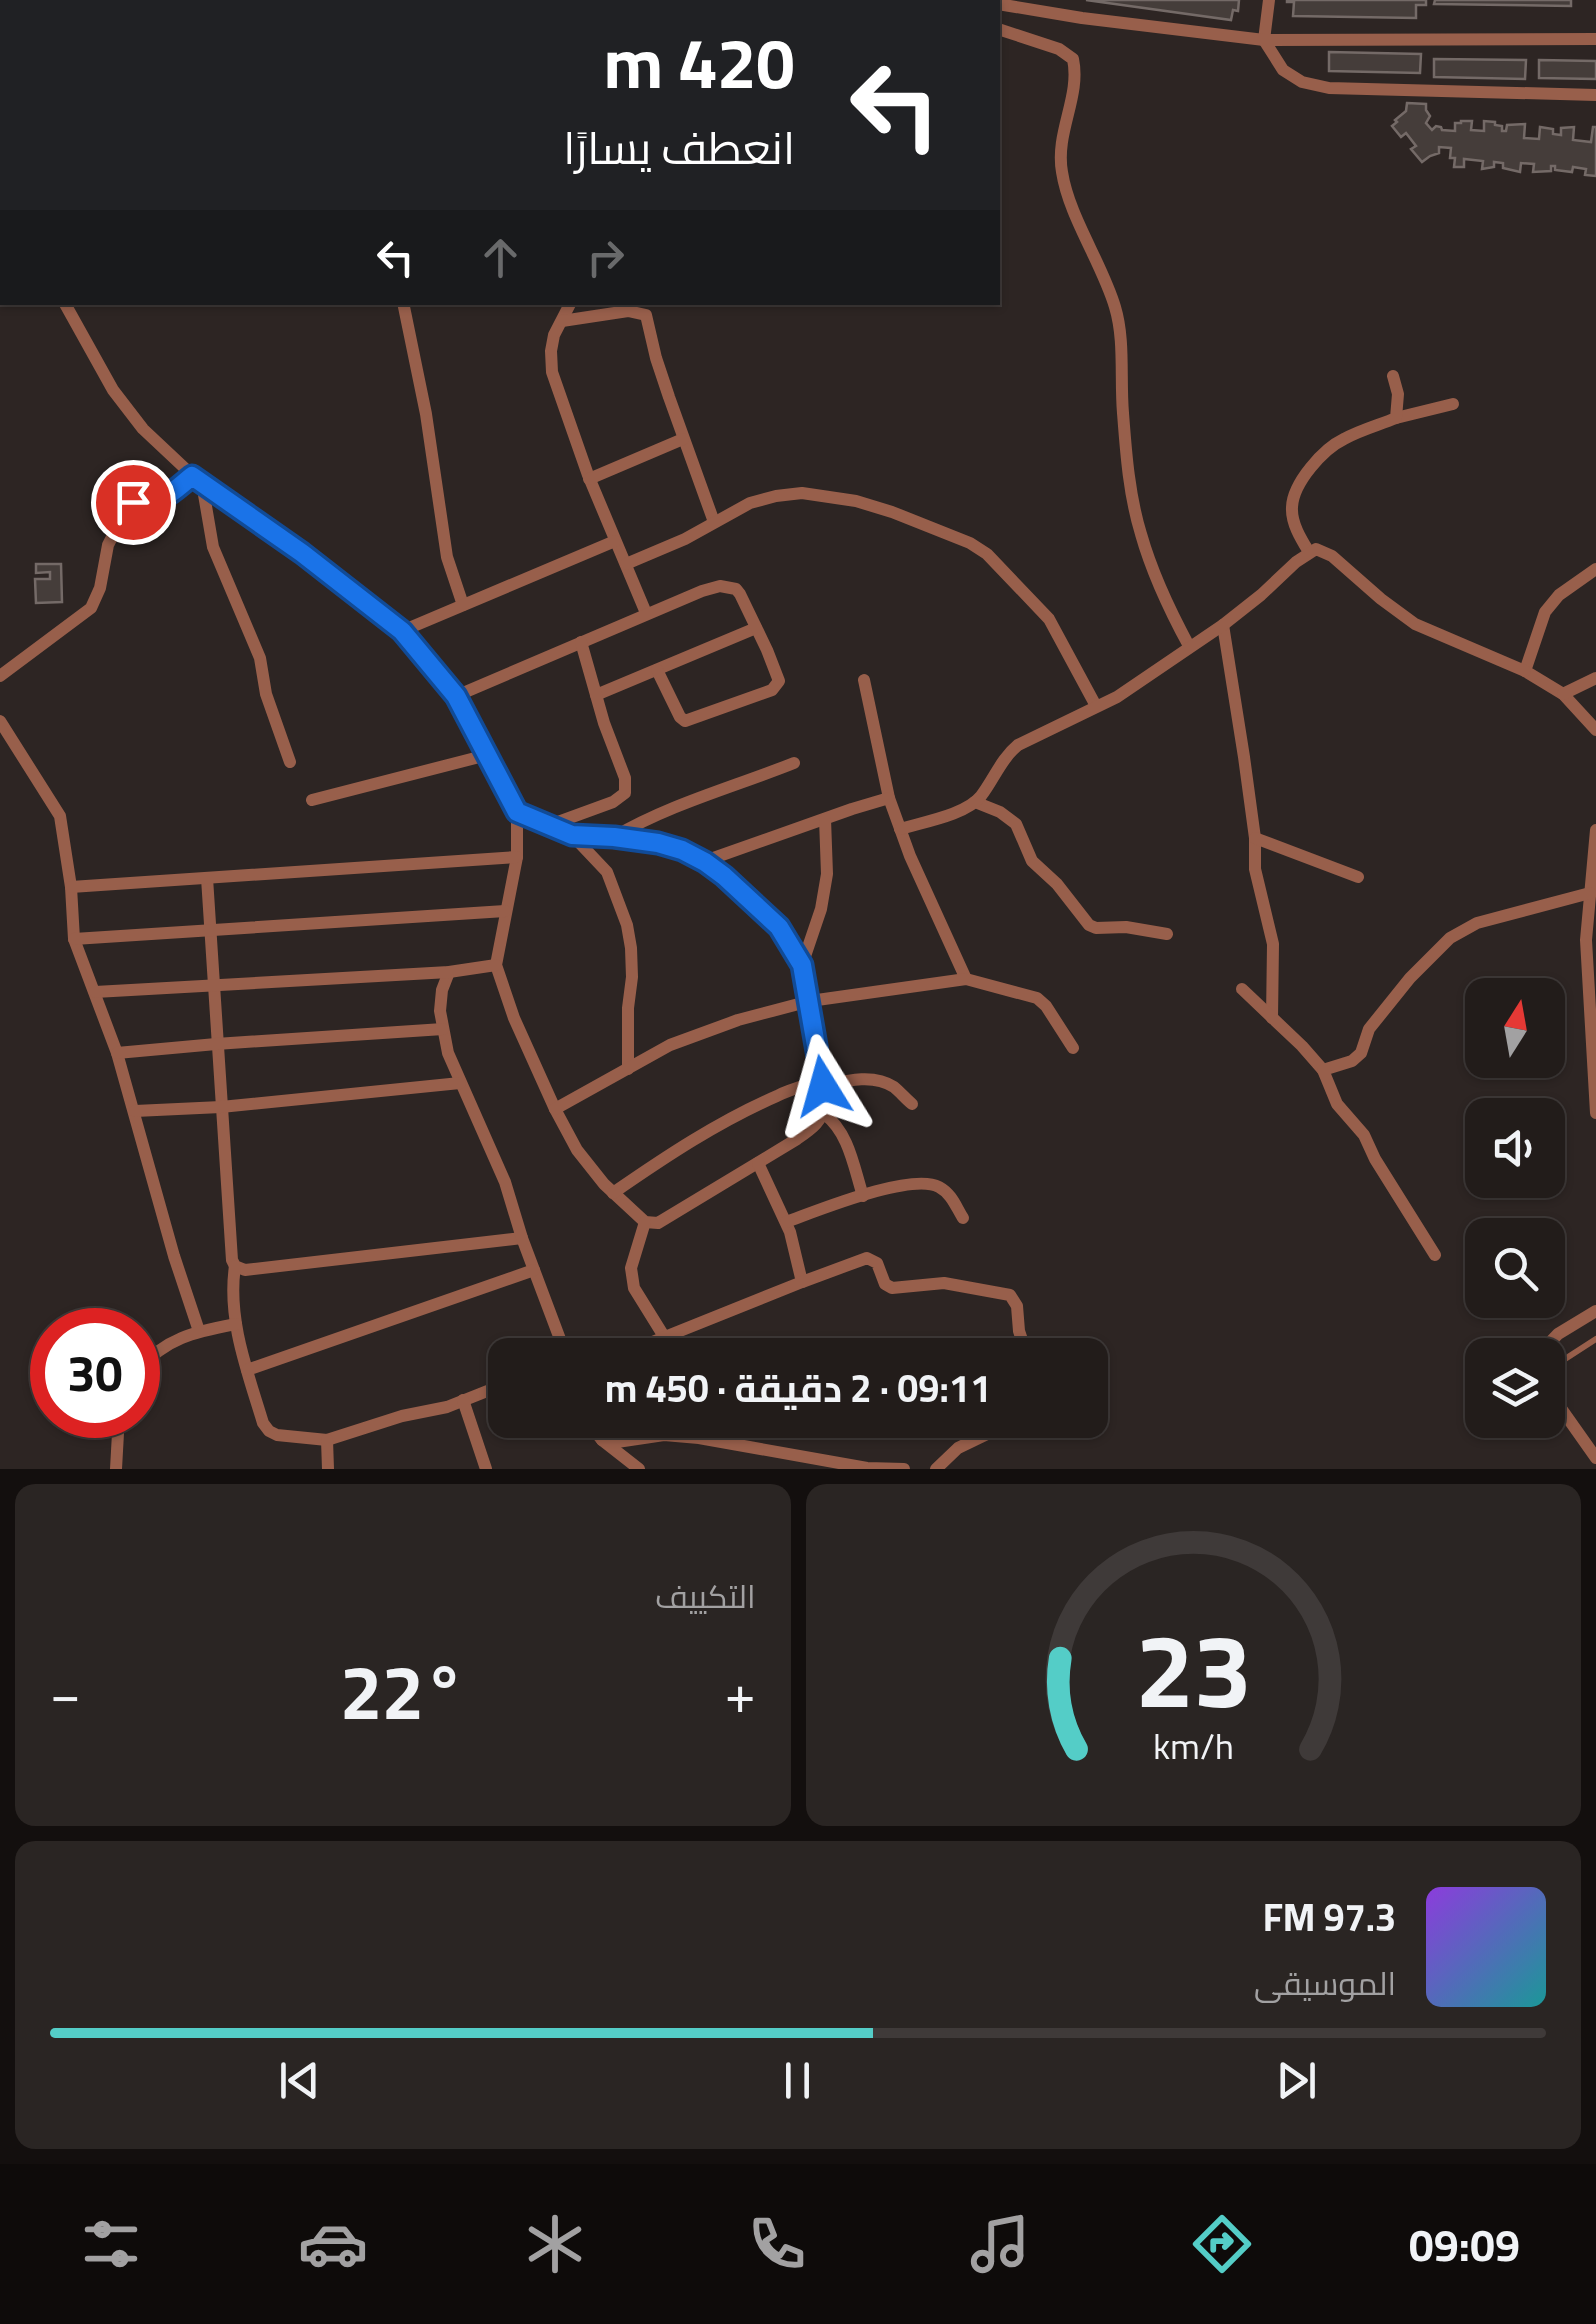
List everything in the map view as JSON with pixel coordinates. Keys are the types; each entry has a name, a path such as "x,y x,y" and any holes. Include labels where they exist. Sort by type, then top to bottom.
{"street":[{"path":"1268,0 1264,40 1284,70 1302,82 1329,88 1596,95"},
{"path":"1000,4 1264,40 1596,39"},
{"path":"1000,30 1059,50 1073,59 1072,96 1062,129 1062,173 1115,306 1126,453 1141,534 1189,646"},
{"path":"66,305 113,390 143,430 197,479 302,553 402,631 456,696 517,812 518,857 496,965 514,1018 577,1150 613,1193 645,1222 658,1223 818,1125 825,1103 802,965 779,927 705,862 658,843 572,835 517,812"},
{"path":"404,305 426,414 447,557 463,605"},
{"path":"570,305 554,335 552,372 567,422 646,614"},
{"path":"562,321 628,311 646,315 656,358 714,522"},
{"path":"1394,376 1398,394 1396,418"},
{"path":"1309,552 1298,532 1292,508 1294,495 1324,453 1343,439 1396,418 1453,404"},
{"path":"589,478 684,439"},
{"path":"0,676 90,608 100,588 108,545 129,504 154,502 197,479"},
{"path":"197,479 213,547 260,658 266,694 290,762"},
{"path":"626,564 685,538 750,502 802,493 856,501 970,543 987,554 1049,619 1096,706"},
{"path":"402,631 615,541"},
{"path":"900,829 945,816 975,802 1014,748 1116,697 1223,624 1316,549 1332,556 1415,624 1526,671 1563,694 1596,730"},
{"path":"1526,671 1545,612 1559,595 1596,569"},
{"path":"456,696 714,587 736,589 740,594 778,678 772,690 686,720 680,717 657,670"},
{"path":"1223,624 1254,838 1255,869 1272,944 1272,1018"},
{"path":"596,696 756,628"},
{"path":"550,825 613,802 626,793 625,778 581,642"},
{"path":"1563,694 1596,678"},
{"path":"864,680 889,798 910,856 966,979"},
{"path":"0,721 60,816 74,939 135,1110 174,1256 199,1331"},
{"path":"312,800 487,755"},
{"path":"614,837 675,807 794,763"},
{"path":"705,862 889,798"},
{"path":"975,802 1000,812 1016,824 1032,862 1057,884 1089,925 1167,934"},
{"path":"802,965 821,909 827,874 825,818"},
{"path":"1596,830 1586,940 1596,1113"},
{"path":"572,835 607,872 627,926 632,977 628,1068"},
{"path":"1254,838 1358,877"},
{"path":"71,887 518,857"},
{"path":"207,878 236,1324 238,1343 264,1423 277,1435 327,1440 488,1390"},
{"path":"1323,1070 1352,1061 1361,1053 1369,1029 1410,978 1450,938 1477,923 1590,893"},
{"path":"74,939 506,911"},
{"path":"95,992 449,972 496,965"},
{"path":"449,972 440,1011 448,1053 504,1182 560,1338"},
{"path":"555,1109 670,1045 738,1020 810,1002 966,979 1037,998 1072,1048"},
{"path":"1242,990 1323,1070 1338,1104 1364,1135 1435,1255"},
{"path":"117,1054 443,1029"},
{"path":"613,1193 672,1152 778,1095 822,1084 869,1080 892,1085 912,1104"},
{"path":"135,1110 221,1107 460,1084"},
{"path":"824,1114 835,1122 847,1144 863,1196"},
{"path":"758,1163 790,1232 802,1282"},
{"path":"786,1222 888,1188 926,1184 950,1196 963,1218"},
{"path":"645,1222 632,1268 634,1288 665,1338 867,1258 876,1263 885,1284 892,1288 944,1283 1010,1295 1017,1306 1021,1338"},
{"path":"234,1266 245,1270 522,1238"},
{"path":"247,1370 534,1270"},
{"path":"1554,1338 1596,1311"},
{"path":"160,1350 181,1336 236,1324"},
{"path":"463,1400 486,1469"},
{"path":"1565,1414 1596,1458"},
{"path":"602,1440 616,1442 664,1435 698,1438 867,1468 904,1469"},
{"path":"116,1469 118,1438"},
{"path":"936,1469 958,1448 979,1438"},
{"path":"327,1440 328,1469"},
{"path":"602,1440 639,1469"}],"lane":[{"path":"1565,1359 1596,1339"}],"building":[{"path":"1086,0 1239,0 1238,11 1233,10 1231,20"},
{"path":"1287,0 1426,0 1426,5 1416,5 1416,18 1293,16 1294,2"},
{"path":"1435,0 1571,0 1571,6 1434,4"},
{"path":"1329,52 1421,54 1420,73 1329,71"},
{"path":"1434,59 1526,60 1525,79 1434,77"},
{"path":"1539,60 1596,61 1596,79 1539,78"},
{"path":"1407,103 1426,104 1430,116 1426,123 1432,130 1436,126 1455,131 1455,123 1461,121 1472,121 1471,130 1484,131 1484,121 1495,122 1502,126 1502,131 1506,131 1507,125 1525,124 1524,138 1539,139 1540,127 1561,135 1561,128 1574,127 1573,140 1591,142 1596,127 1596,176 1585,175 1586,169 1573,167 1572,172 1551,166 1551,171 1533,172 1534,164 1521,163 1520,172 1494,162 1494,167 1482,169 1483,161 1464,159 1464,167 1454,167 1451,148 1439,147 1439,153 1422,162 1411,149 1416,146 1406,133 1401,137 1392,126 1406,111"},
{"path":"36,564 61,564 62,602 36,603 35,579 50,579 50,572 36,573"}],"route":[{"path":"133,502 154,502 192,476 354,592 402,631 456,696 517,812 572,835 658,843 682,850 724,876 779,927 802,965 823,1086"}]}
